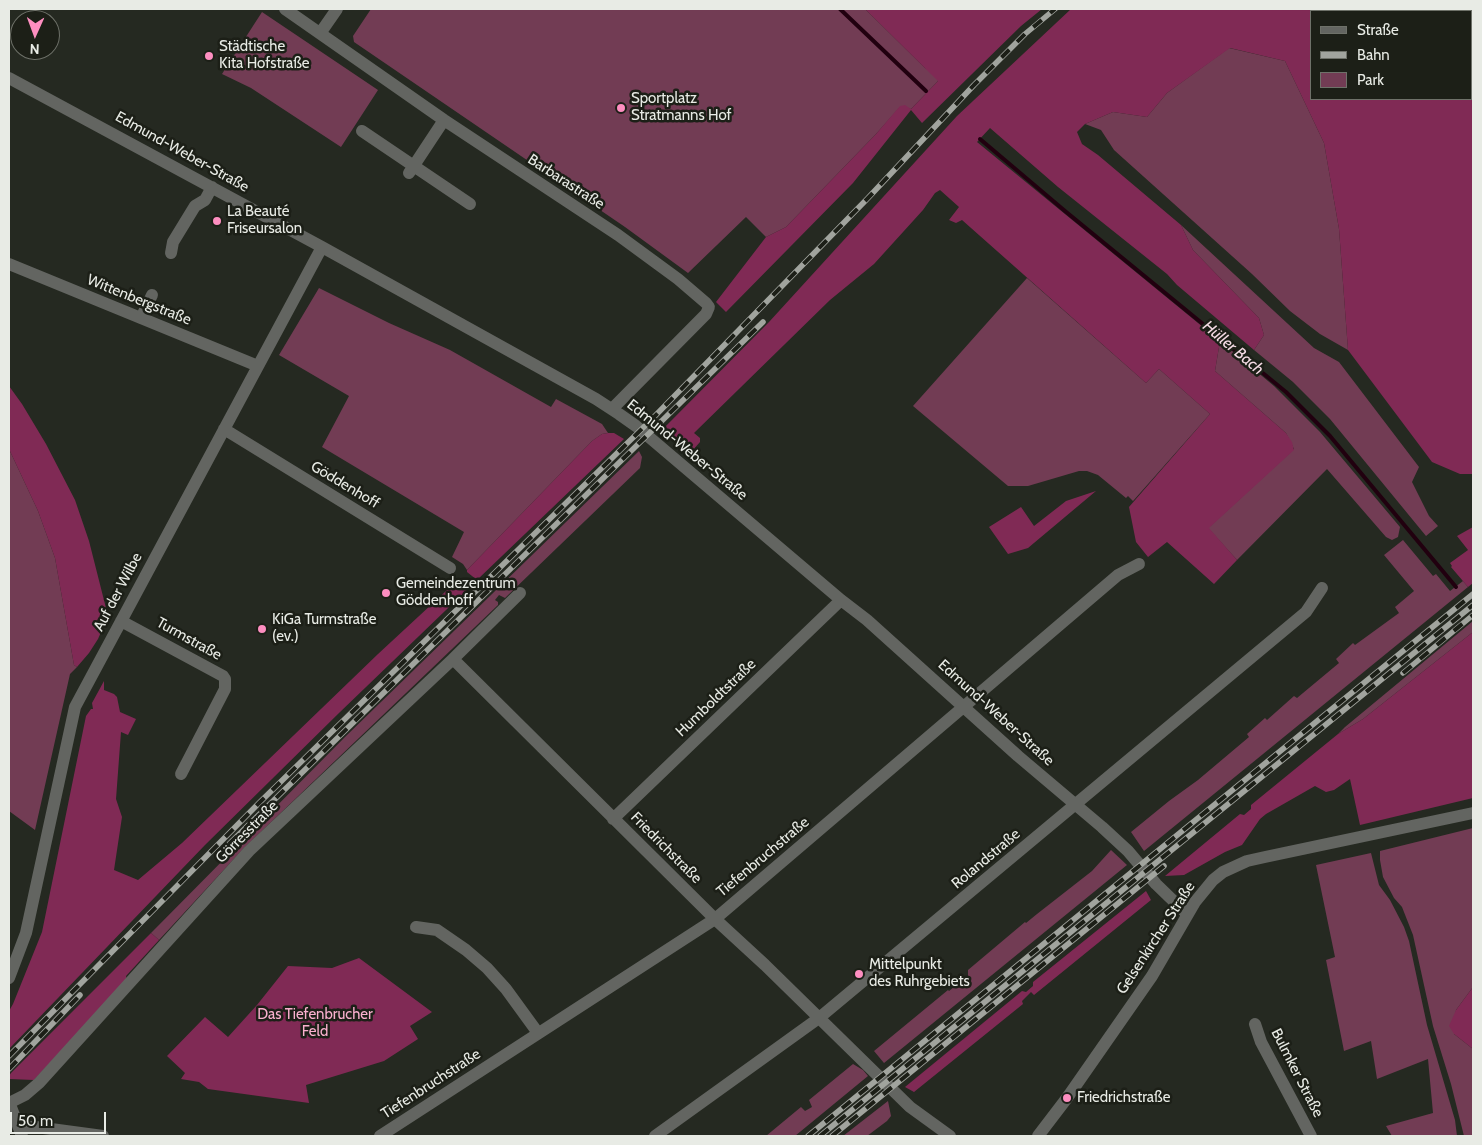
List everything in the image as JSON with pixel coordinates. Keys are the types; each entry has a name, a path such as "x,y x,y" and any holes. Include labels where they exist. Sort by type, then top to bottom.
{"street":[{"name":"Barbarastraße","path":"285,9 321,32 444,120 618,235 678,278 706,303 708,307 706,314 612,409"},
{"path":"321,32 337,9"},
{"name":"Edmund-Weber-Straße","path":"9,78 322,247 612,409 636,426 873,626 1018,756 1128,851 1156,884 1187,914"},
{"path":"412,169 444,120"},
{"path":"362,131 412,169 470,204"},
{"path":"171,253 173,242 195,206 205,200 212,187"},
{"name":"Auf der Wilbe","path":"9,978 30,917 73,712 322,247"},
{"name":"Wittenbergstraße","path":"9,264 258,366"},
{"path":"141,318 152,294"},
{"name":"Göddenhoff","path":"224,429 450,568"},
{"name":"Tiefenbruchstraße","path":"380,1136 715,919 1118,575 1140,564"},
{"name":"Rolandstraße","path":"655,1136 820,1018 1306,612 1322,588"},
{"name":"Görresstraße","path":"20,1132 9,1103 25,1095 39,1083 249,851 453,659 520,593"},
{"name":"Humboldtstraße","path":"613,819 841,600"},
{"name":"Turmstraße","path":"121,621 223,676 225,679 225,689 181,774"},
{"name":"Friedrichstraße","path":"453,659 715,919 820,1018 910,1107 950,1136"},
{"name":"Gelsenkircher Straße","path":"1038,1136 1067,1098 1152,976 1187,914 1213,880 1223,872 1247,861 1473,813"},
{"path":"416,927 437,930 466,950 487,968 506,989 538,1033"},
{"name":"Bulmker Straße","path":"1255,1024 1261,1042 1311,1136"},
{"path":"20,1132 36,1127 103,1136"}],"green space":[{"path":"371,9 865,9 925,68 937,75 938,81 911,109 900,107 786,227 766,237 746,217 688,273 625,227 354,42 353,36"},
{"path":"865,9 1042,9 1021,26 922,123 911,110 853,183 726,312 716,302 766,237 786,227 876,134 900,106 905,105 911,109 938,81"},
{"path":"1071,9 1473,9 1473,474 1460,474 1432,462 1348,350 1339,229 1324,143 1285,61 1230,48 1167,93 1147,117 1113,112 1085,124 1077,132 1082,144 1098,155 1181,225 1193,250 1259,318 1264,335 1254,350 1177,285 1167,274 1058,187 990,128 977,142 1220,341 1215,371 1286,433 1292,442 1294,450 1209,528 1237,560 1214,584 1167,542 1148,557 1136,542 1129,507 1210,414 1159,369 1146,383 962,220 956,223 949,220 959,207 940,190 935,193 923,210 874,264 830,300 694,433 700,438 700,442 692,451 663,429 769,322 957,116"},
{"path":"262,12 378,90 341,147 251,88 222,74"},
{"path":"1229,48 1285,61 1324,143 1339,229 1348,350 1320,334 1290,311 1252,274 1114,150 1101,130 1085,124 1113,112 1147,117 1167,93"},
{"path":"1181,225 1314,348 1339,362 1419,467 1412,482 1429,516 1438,526 1426,536 1330,419 1293,382 1254,350 1264,335 1259,318 1193,250"},
{"path":"1027,278 1146,383 1159,369 1210,414 1133,501 1128,496 1126,498 1098,475 1087,471 1079,471 1028,486 1008,486 913,406"},
{"path":"319,288 389,323 450,350 551,407 556,399 602,424 608,433 602,434 592,441 467,570 463,564 452,557 464,532 322,447 349,396 279,355"},
{"path":"1220,341 1274,386 1320,432 1400,527 1398,537 1392,540 1386,537 1327,469 1237,560 1208,528 1294,449 1286,433 1215,371"},
{"path":"9,386 46,444 75,500 89,541 108,616 98,639 77,667 74,665 55,558 38,511 9,449"},
{"path":"614,433 624,439 477,580 467,572 592,441 602,434"},
{"path":"9,449 38,511 55,558 74,665 77,667 70,674 35,830 9,811"},
{"path":"639,451 642,457 640,468 505,598 499,595 495,600 498,602 498,605 244,848 159,940 151,933 345,737"},
{"path":"1096,491 1028,548 1008,554 989,527 1021,507 1034,526 1066,501"},
{"path":"1473,527 1473,583 1468,587 1451,567 1450,563 1468,550 1457,536"},
{"path":"1403,540 1433,576 1436,574 1450,591 1463,581 1468,587 1144,851 1131,832 1198,780 1249,737 1247,734 1265,718 1267,720 1294,696 1297,698 1339,663 1336,659 1353,643 1355,645 1399,613 1395,607 1414,591 1384,555"},
{"path":"459,579 472,585 205,845 9,1049 9,1011 42,932 86,716 93,709 92,703 104,681 104,690 117,697 120,712 136,719 128,735 121,732 116,799 122,817 114,870 138,880 182,843 378,654"},
{"path":"1473,621 1473,632 1363,719 1338,734 1345,727"},
{"path":"1473,632 1473,798 1360,825 1350,779 1334,790 1326,792 1315,786 1266,814 1260,819 1242,845 1225,852 1184,875 1165,876 1240,814 1244,815 1251,809 1251,805 1338,734 1363,719"},
{"path":"1473,828 1473,987 1456,1010 1454,1034 1473,1049 1473,1136 1464,1136 1451,1084 1433,1026 1413,935 1402,907 1394,898 1383,877 1380,851"},
{"path":"1111,850 1127,865 884,1063 874,1051 948,990 968,976 968,970 1025,922 1092,871"},
{"path":"1371,853 1379,885 1390,900 1409,941 1427,1025 1455,1120 1457,1136 1392,1136 1386,1126 1433,1113 1428,1059 1377,1079 1371,1041 1344,1051 1326,960 1335,957 1316,865"},
{"path":"1146,891 1151,900 1034,995 1031,992 1022,1001 1023,1004 914,1092 905,1087 1022,991 1026,992 1033,986 1033,982"},
{"path":"151,933 159,940 126,976 127,980 34,1080 9,1079 11,1073"},
{"name":"Das Tiefenbrucher Feld","path":"359,958 432,1012 410,1026 418,1039 384,1061 306,1085 309,1103 208,1089 199,1082 181,1079 185,1073 167,1056 205,1017 228,1037 288,966 332,968"},
{"path":"1473,987 1473,1049 1454,1034 1449,1026 1456,1010"},
{"path":"853,1064 863,1070 868,1076 795,1136 766,1136 801,1107 805,1111 812,1107 809,1100"},
{"path":"888,1101 891,1116 887,1121 867,1136 843,1136"}],"waterway":[{"name":"Hüller Bach","path":"840,9 926,91"},
{"name":"Hüller Bach","path":"980,139 1286,392 1330,436 1456,587"}],"railway":[{"path":"9,1056 259,803 652,419 868,198 974,85 1025,34 1055,9"},
{"path":"229,844 763,322"},
{"path":"808,1136 1473,594"},
{"path":"820,1136 1473,605"},
{"path":"1403,673 1473,615"},
{"path":"832,1136 1164,866"},
{"path":"9,1069 80,995"}],"place":[{"name":"Städtische Kita Hofstraße","path":"209,56"},
{"name":"Sportplatz Stratmanns Hof","path":"621,108"},
{"name":"La Beauté Friseursalon","path":"217,221"},
{"name":"Gemeindezentrum Göddenhoff","path":"386,593"},
{"name":"KiGa Turmstraße (ev.)","path":"262,629"},
{"name":"Mittelpunkt des Ruhrgebiets","path":"859,974"},
{"name":"Friedrichstraße","path":"1067,1098"}]}
